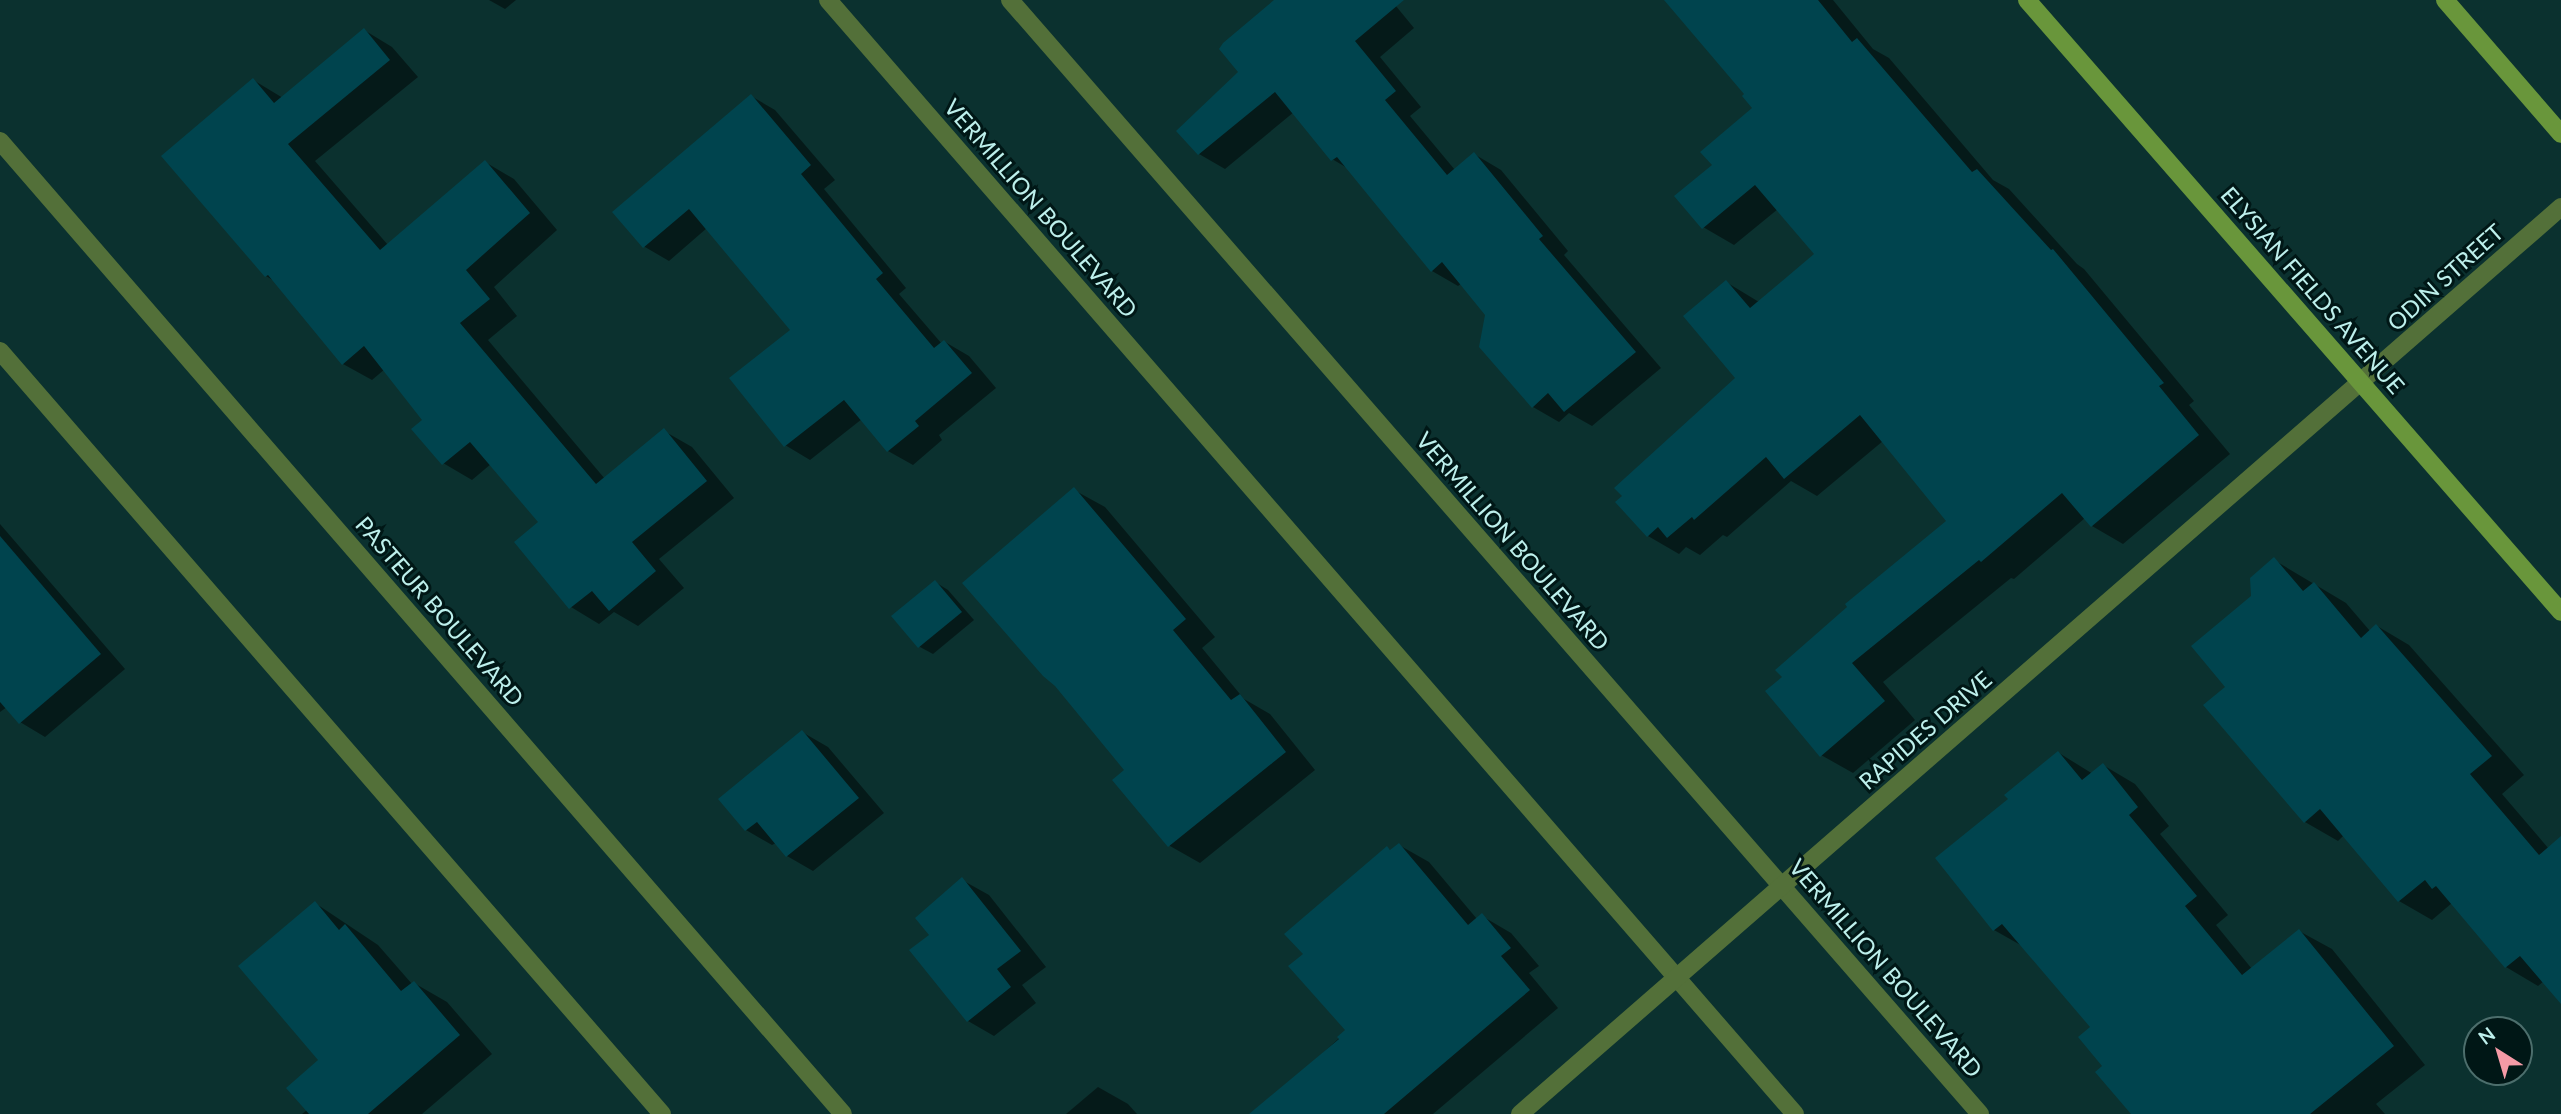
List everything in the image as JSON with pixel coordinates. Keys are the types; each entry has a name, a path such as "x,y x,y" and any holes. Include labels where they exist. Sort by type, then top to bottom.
{"main road":[{"name":"ELYSIAN FIELDS AVENUE","path":"2027,0 2561,612"},
{"path":"2445,0 2561,134"}],"street":[{"name":"VERMILLION BOULEVARD","path":"828,0 1795,1114"},
{"name":"VERMILLION BOULEVARD","path":"1010,0 1980,1114"},
{"name":"PASTEUR BOULEVARD","path":"0,141 843,1114"},
{"name":"ODIN STREET","path":"2362,384 2561,207"},
{"path":"0,351 662,1114"},
{"name":"RAPIDES DRIVE","path":"1520,1114 2362,384"}],"building":[{"path":"1274,0 1404,0 1355,41 1396,91 1385,100 1447,175 1474,152 1543,236 1539,239 1636,352 1564,412 1548,393 1532,408 1479,347 1485,315 1442,262 1431,272 1337,157 1331,161 1275,92 1198,155 1176,131 1238,72 1219,49 1223,43"},
{"path":"1664,0 1818,0 1852,42 1857,38 1972,172 1977,169 2051,250 2053,249 2164,383 2159,386 2199,435 2091,527 2062,493 1981,562 1979,560 1852,663 1885,701 1820,757 1765,691 1782,677 1775,670 1847,607 1845,604 1946,521 1860,415 1784,479 1766,457 1694,520 1692,517 1667,538 1658,527 1647,537 1615,502 1622,496 1614,488 1735,378 1683,316 1726,280 1750,308 1814,254 1755,185 1702,229 1674,196 1712,165 1700,152 1752,108 1742,96 1744,94"},
{"path":"364,28 390,60 288,144 380,250 485,160 530,213 466,270 490,299 460,323 596,484 664,428 707,481 632,542 656,571 609,611 592,591 569,609 514,542 538,522 470,442 442,465 411,429 422,420 364,346 342,365 268,275 265,277 161,156 253,78 274,103"},
{"path":"751,94 811,165 801,174 883,273 876,279 934,348 944,340 972,373 915,421 919,426 887,452 844,400 784,447 729,378 790,330 689,209 643,248 612,212"},
{"path":"1074,487 1186,619 1173,630 1231,700 1240,694 1286,752 1168,847 1112,780 1124,770 1055,686 1043,676 962,583"},
{"path":"0,536 101,654 19,724 0,702"},
{"path":"2274,557 2303,591 2314,582 2361,638 2376,624 2492,756 2470,774 2539,855 2561,836 2561,1004 2520,956 2505,968 2436,886 2432,889 2425,880 2398,902 2320,809 2304,823 2203,705 2225,687 2191,646 2251,596 2250,578"},
{"path":"935,580 962,612 918,648 891,616"},
{"path":"802,730 859,798 786,857 757,822 745,831 718,799"},
{"path":"2058,751 2082,780 2103,763 2138,807 2129,815 2197,896 2185,906 2242,975 2299,929 2394,1046 2310,1114 2131,1114 2095,1072 2102,1066 2078,1037 2090,1027 2002,924 1993,931 1935,858 2008,799 2004,795"},
{"path":"1399,843 1468,925 1482,913 1511,948 1501,956 1530,990 1384,1114 1249,1114 1339,1039 1337,1037 1345,1030 1288,966 1303,954 1284,934 1387,846 1390,850"},
{"path":"962,877 1021,951 997,969 1011,987 967,1022 909,950 929,935 915,918"},
{"path":"315,901 339,930 345,924 401,991 414,981 460,1035 368,1114 309,1114 286,1088 318,1060 238,966"}]}
